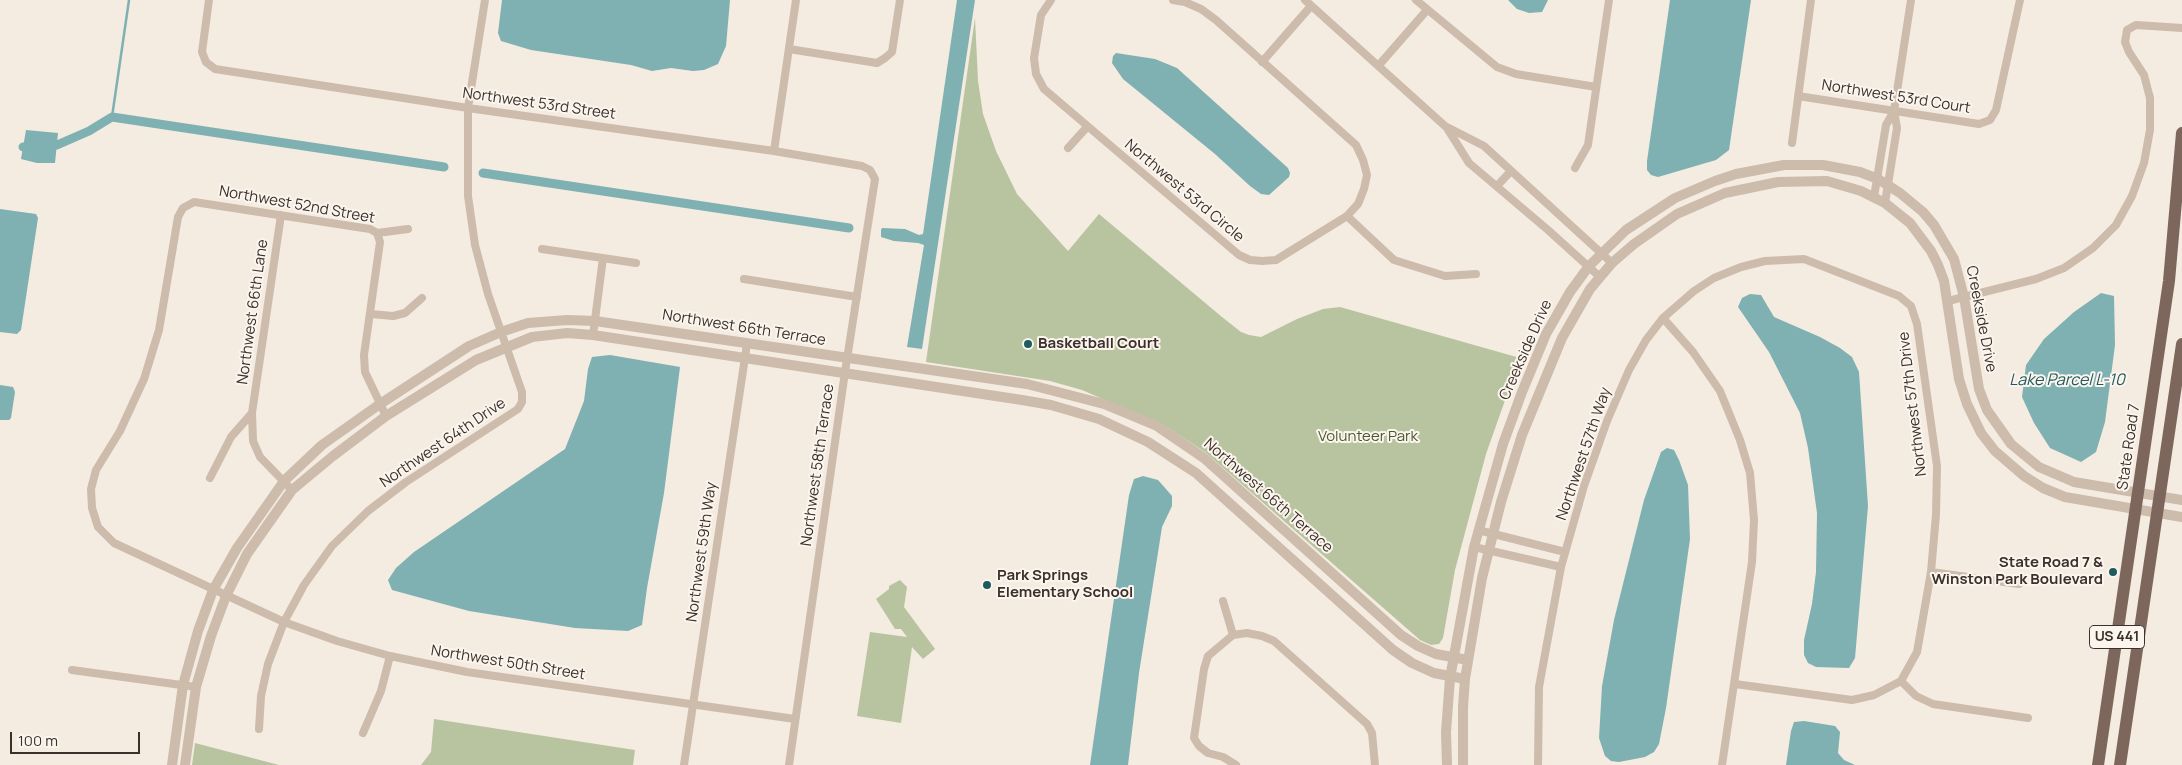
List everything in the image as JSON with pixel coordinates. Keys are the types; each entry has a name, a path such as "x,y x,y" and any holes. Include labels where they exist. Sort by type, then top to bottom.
{"main road":[{"name":"State Road 7","path":"2098,765 2169,281 2182,133"},
{"name":"US 441","path":"2120,765 2182,344"}],"street":[{"name":"Northwest 53rd Street","path":"209,0 202,52 206,62 215,69 468,108 774,150 862,166 870,170"},
{"name":"Northwest 64th Drive","path":"259,728 261,696 268,664 284,622 304,584 332,546 368,511 406,482 518,409 522,402 522,392 488,294 475,245 468,196 468,108 485,0"},
{"path":"774,150 796,0"},
{"path":"789,49 877,63 892,52 900,0"},
{"name":"Northwest 53rd Circle","path":"1051,0 1041,15 1034,58 1036,74 1044,89 1239,254 1250,260 1262,262 1276,260 1347,216 1358,204 1367,175 1364,160 1356,145 1201,9 1185,2 1173,0"},
{"path":"1305,0 1446,126 1484,146 1612,263"},
{"path":"1416,0 1496,67 1516,74 1596,87"},
{"path":"1575,168 1588,145 1609,0"},
{"path":"1792,143 1811,0"},
{"path":"1885,203 1897,128 1894,111 1911,0"},
{"name":"Northwest 53rd Court","path":"1798,96 1978,124 1990,120 1996,110 2020,0"},
{"path":"1262,62 1311,6"},
{"path":"1378,65 1427,10"},
{"path":"1948,301 2036,279 2064,268 2093,248 2116,225 2132,196 2144,163 2150,130 2150,98 2144,75 2127,46 2127,30 2136,25 2182,28"},
{"path":"1874,197 1886,126 1894,111"},
{"path":"1446,126 1469,163 1600,277"},
{"path":"1068,148 1087,127"},
{"name":"Creekside Drive","path":"1447,765 1446,732 1450,678 1474,547 1503,444 1536,359 1558,312 1588,266 1626,230 1658,208 1696,188 1736,174 1784,165 1804,164 1842,167 1878,179 1888,185 1912,202 1934,225 1954,259 1964,297 1979,389 1987,410 2011,444 2040,467 2074,482 2182,500"},
{"name":"Northwest 58th Terrace","path":"789,765 856,297 875,179 870,170"},
{"path":"1497,186 1511,171"},
{"name":"Creekside Drive","path":"1463,765 1463,707 1468,660 1476,609 1492,534 1522,435 1549,366 1575,312 1612,263 1656,227 1684,210 1725,193 1778,182 1827,181 1846,185 1885,203 1910,224 1931,251 1944,281 1959,379 1967,404 1981,433 1995,451 2024,476 2043,488 2065,496 2088,502 2182,517"},
{"name":"Northwest 52nd Street","path":"183,208 194,202 370,229 377,233 408,229"},
{"name":"Northwest 50th Street","path":"183,208 178,217 159,330 147,371 120,431 96,470 91,489 92,508 98,527 114,543 284,622 337,641 390,656 467,672 795,720"},
{"name":"Northwest 66th Lane","path":"281,215 252,413 253,441 260,457 292,490"},
{"path":"1347,216 1394,260 1445,276 1476,274"},
{"path":"377,233 380,242 364,356 365,372 386,416"},
{"path":"542,249 636,263"},
{"path":"593,335 603,258"},
{"name":"Northwest 57th Way","path":"1538,765 1539,687 1561,568 1584,486 1607,421 1629,370 1646,340 1663,318 1694,291 1714,278 1741,267 1765,261 1804,259"},
{"name":"Northwest 57th Drive","path":"1804,259 1899,296 1911,306 1917,324 1936,466 1936,515 1931,572 1917,652 1901,681"},
{"path":"744,279 856,297"},
{"path":"371,314 393,316 405,313 422,298"},
{"path":"1663,318 1693,352 1720,391 1740,440 1750,473 1754,520 1752,562 1736,684 1722,765"},
{"name":"Northwest 66th Terrace","path":"172,765 183,685 198,631 213,590 237,548 284,481 322,445 380,404 469,346 528,323 567,320 595,321 1053,389 1104,404 1157,426 1204,458 1401,635 1418,646 1453,658 1468,660"},
{"name":"Northwest 66th Terrace","path":"185,765 196,687 211,636 226,596 247,554 292,490 386,416 476,360 505,346 532,337 567,333 745,357 1051,405 1100,419 1148,442 1196,473 1393,650 1412,663 1450,678 1466,680"},
{"name":"Northwest 59th Way","path":"684,765 747,344"},
{"path":"970,392 973,376"},
{"path":"210,478 231,437 252,413"},
{"path":"1478,530 1565,552"},
{"path":"1474,547 1561,568"},
{"path":"1931,572 2019,584"},
{"path":"1223,601 1233,635"},
{"path":"1236,765 1223,757 1208,753 1198,746 1194,738 1204,669 1208,656 1233,635 1247,633 1274,641 1366,724 1372,734 1375,765"},
{"path":"363,733 381,691 390,656"},
{"path":"72,670 196,687"},
{"path":"1736,684 1852,700 1874,696 1901,681 1916,696 1933,704 2028,718"}],"green space":[{"name":"Volunteer Park","path":"975,18 978,81 983,114 996,151 1017,194 1068,251 1099,214 1222,317 1241,332 1249,335 1261,337 1297,319 1323,309 1340,307 1520,358 1486,454 1455,570 1443,638 1439,644 1431,645 1420,640 1205,452 1167,427 1082,390 1050,381 926,362"},
{"path":"900,580 907,587 904,607 935,649 923,659 912,647 901,723 857,716 870,632 907,637 901,629 895,629 876,599 889,589 889,586"},
{"path":"434,719 635,750 633,765 421,765 431,752"},
{"path":"195,743 279,765 192,765"}],"water":[{"path":"502,0 730,0 726,46 718,64 704,70 693,71 671,68 652,71 631,65 531,50 501,41 498,33"},
{"path":"957,0 975,0 922,349 907,347 924,245 894,241 881,237 881,230 882,228 905,229 919,235 923,234"},
{"path":"1508,0 1548,0 1542,12 1529,13 1517,9"},
{"path":"1670,0 1751,0 1729,150 1716,160 1658,177 1651,175 1647,170 1647,161"},
{"path":"1116,53 1155,59 1177,68 1288,168 1289,177 1269,195 1261,194 1123,79 1112,63 1113,56"},
{"path":"26,130 58,133 55,163 37,163 21,159"},
{"path":"0,209 36,214 38,218 21,330 17,334 0,332"},
{"name":"Lake Parcel L-10","path":"2101,293 2114,296 2115,345 2105,422 2096,452 2081,462 2050,448 2034,423 2022,397 2026,365 2044,339 2074,312"},
{"path":"1750,294 1761,295 1774,317 1840,348 1852,357 1859,372 1868,506 1855,658 1849,668 1816,667 1808,663 1804,655 1804,640 1812,604 1816,572 1817,513 1808,448 1800,413 1769,352 1738,307 1742,298"},
{"path":"610,355 680,367 664,493 642,625 628,631 575,628 469,611 392,590 388,580 396,568 414,552 565,449 584,401 588,369 592,357"},
{"path":"0,385 13,387 15,392 11,418 9,420 0,420"},
{"path":"1667,448 1674,450 1688,485 1690,539 1666,708 1659,744 1654,752 1645,757 1619,762 1611,761 1605,756 1599,738 1602,686 1614,620 1644,500 1661,452"},
{"path":"1143,476 1158,480 1172,496 1172,506 1162,527 1139,673 1128,765 1090,765 1129,495 1134,479"},
{"path":"1804,721 1835,726 1840,732 1838,753 1844,760 1855,765 1786,765 1794,722"}],"waterway":[{"path":"112,117 129,0"},
{"path":"23,147 57,145 89,131 112,117 444,167"},
{"path":"483,173 849,228"}],"place":[{"name":"Basketball Court","path":"1028,344"},
{"name":"State Road 7 & Winston Park Boulevard","path":"2113,572"},
{"name":"Park Springs Elementary School","path":"987,585"}]}
